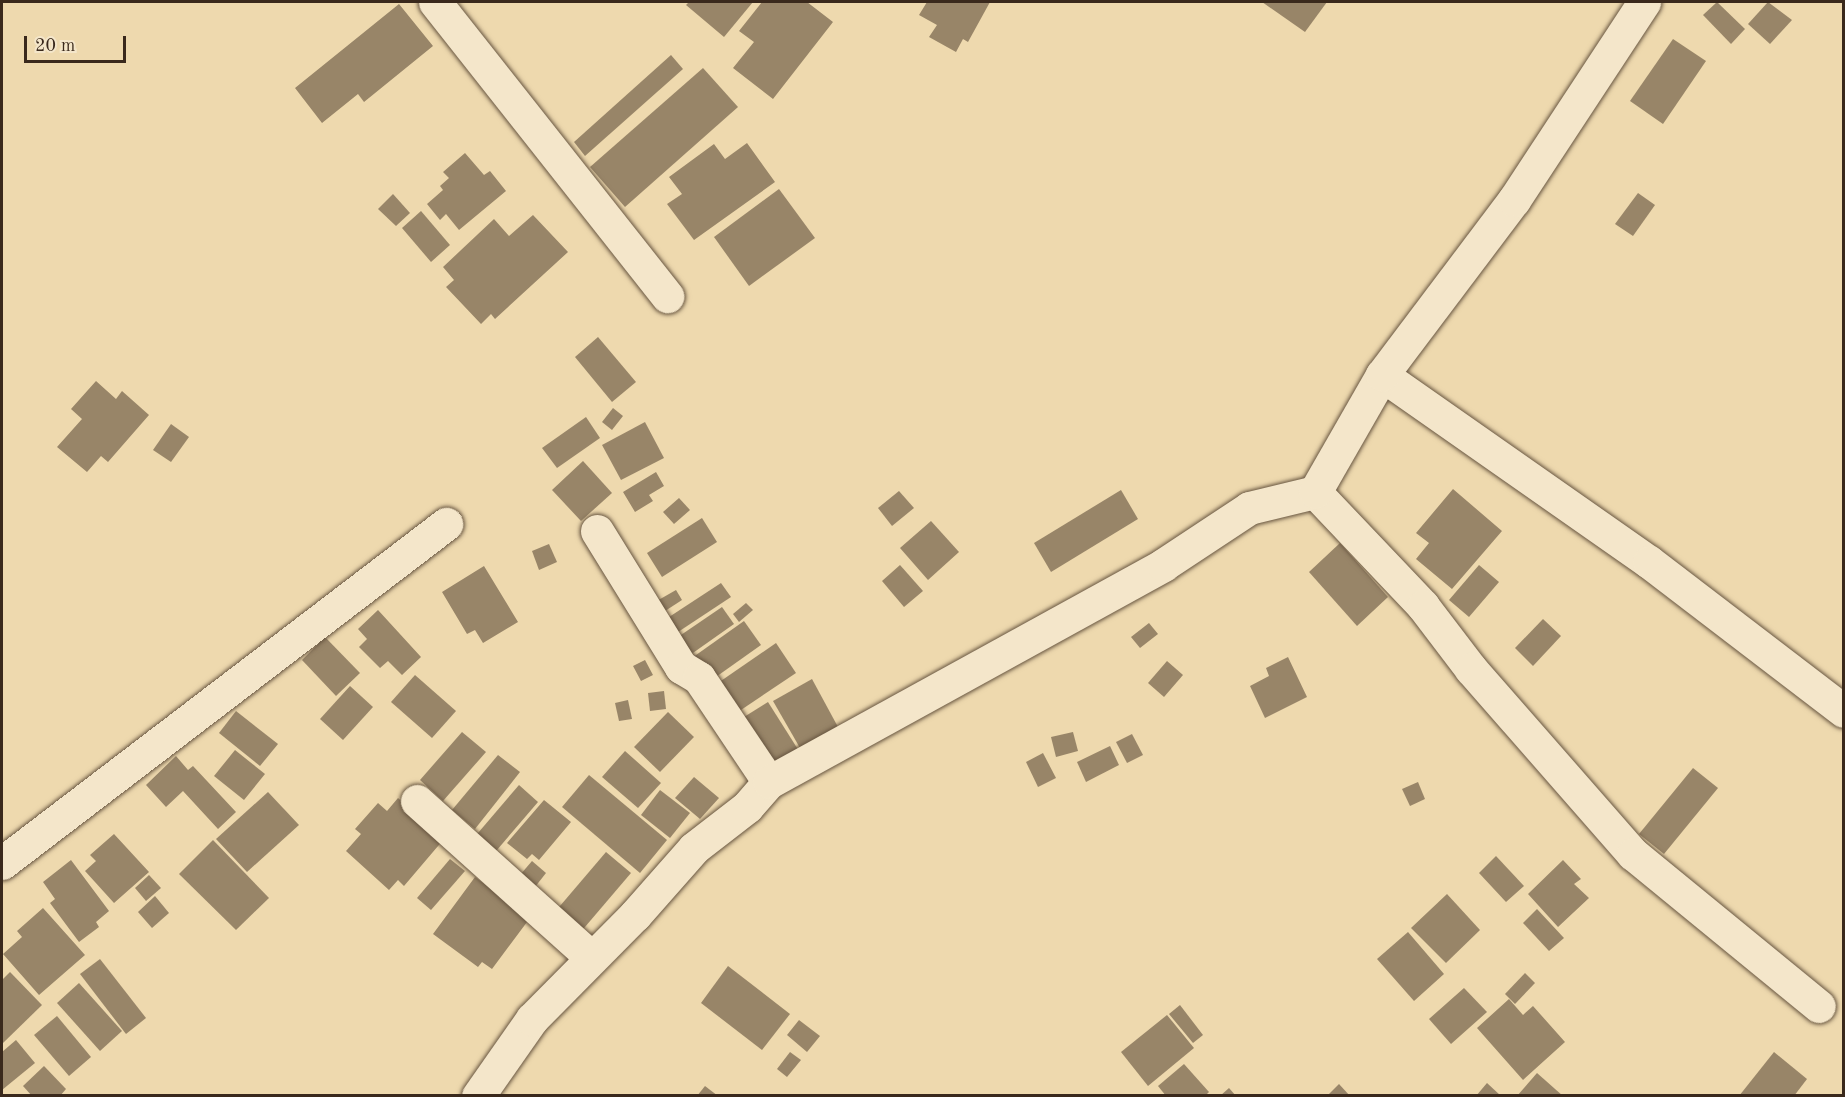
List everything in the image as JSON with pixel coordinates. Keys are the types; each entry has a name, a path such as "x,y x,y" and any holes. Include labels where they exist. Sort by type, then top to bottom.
{"street":[{"path":"435,2 667,296"},
{"path":"478,1095 532,1019 634,915 694,848 747,807 769,782 1162,565 1249,508 1315,492 1382,375 1514,200 1644,2"},
{"path":"1382,375 1648,562 1844,711"},
{"path":"1315,492 1423,606 1471,669 1633,854 1819,1006"},
{"path":"2,863 446,524"},
{"path":"597,531 681,667 699,678 769,782"},
{"path":"417,801 591,957"}],"building":[{"path":"689,2 753,2 724,37 686,5"},
{"path":"762,2 807,2 833,22 773,99 733,68 754,42 739,31"},
{"path":"927,2 990,2 968,42 963,39 956,52 929,37 937,25 919,15"},
{"path":"1262,2 1327,2 1305,32"},
{"path":"1717,2 1745,29 1731,44 1703,15"},
{"path":"1768,2 1792,20 1770,44 1748,24"},
{"path":"399,4 433,46 364,102 358,94 322,123 295,88"},
{"path":"1673,39 1706,61 1663,124 1630,101"},
{"path":"671,55 683,69 585,156 574,142"},
{"path":"703,68 738,107 625,207 590,167"},
{"path":"747,143 775,182 694,240 667,204 682,194 669,177 714,144 725,159"},
{"path":"465,153 484,175 490,171 506,191 459,230 446,214 440,220 427,204 443,190 440,186 449,178 443,172"},
{"path":"779,189 815,238 749,286 714,237"},
{"path":"1638,193 1655,205 1633,236 1615,224"},
{"path":"393,194 410,213 396,226 378,209"},
{"path":"421,211 450,245 431,262 402,228"},
{"path":"533,215 568,252 495,319 491,314 481,324 446,287 454,280 443,267 494,219 509,236"},
{"path":"598,337 636,382 612,402 575,357"},
{"path":"96,381 116,399 122,391 149,415 108,462 101,456 87,472 57,447 82,419 71,409"},
{"path":"613,408 623,416 612,430 602,422"},
{"path":"586,417 600,438 557,468 542,448"},
{"path":"645,422 664,458 621,480 602,445"},
{"path":"171,424 189,437 171,462 153,450"},
{"path":"583,461 612,493 581,521 552,490"},
{"path":"656,472 664,486 649,495 653,501 635,512 623,492"},
{"path":"1453,489 1502,531 1452,589 1416,559 1429,543 1416,533"},
{"path":"1121,490 1138,519 1051,572 1034,543"},
{"path":"899,491 914,508 892,526 878,508"},
{"path":"679,498 690,510 674,524 663,512"},
{"path":"702,518 717,542 662,577 647,553"},
{"path":"931,521 959,552 928,580 900,548"},
{"path":"1340,543 1388,597 1357,626 1309,572"},
{"path":"549,544 557,562 539,570 532,551"},
{"path":"900,565 923,591 904,607 882,581"},
{"path":"1479,565 1499,582 1469,617 1449,600"},
{"path":"484,566 518,622 483,643 475,630 467,634 442,592"},
{"path":"721,583 731,597 675,634 666,619"},
{"path":"676,590 682,600 662,613 655,602"},
{"path":"746,603 753,610 739,622 733,614"},
{"path":"722,607 734,624 690,655 678,637"},
{"path":"378,610 421,657 402,675 388,661 380,668 359,647 367,639 358,629"},
{"path":"1543,619 1561,636 1533,666 1515,648"},
{"path":"744,621 761,645 706,684 689,660"},
{"path":"1149,623 1158,634 1140,648 1131,637"},
{"path":"325,637 360,673 336,696 302,660"},
{"path":"776,643 796,673 735,714 715,685"},
{"path":"1288,657 1307,697 1265,718 1250,686 1269,676 1266,668"},
{"path":"645,660 653,675 641,681 633,666"},
{"path":"1167,661 1183,675 1164,697 1148,683"},
{"path":"415,675 456,711 432,738 391,702"},
{"path":"812,679 838,727 800,748 773,701"},
{"path":"350,686 373,707 343,740 320,719"},
{"path":"664,691 666,709 650,711 648,693"},
{"path":"628,700 632,719 619,721 615,703"},
{"path":"768,702 799,751 772,769 744,717"},
{"path":"236,711 278,744 260,766 219,733"},
{"path":"668,712 694,737 660,772 634,747"},
{"path":"462,732 486,752 443,801 420,780"},
{"path":"1073,732 1078,751 1056,757 1051,737"},
{"path":"1132,734 1143,755 1127,763 1116,742"},
{"path":"1110,746 1119,765 1086,782 1077,762"},
{"path":"235,750 265,774 244,800 214,776"},
{"path":"625,751 661,783 638,808 602,777"},
{"path":"1043,753 1056,778 1038,787 1026,762"},
{"path":"498,755 520,772 475,829 452,810"},
{"path":"176,756 188,770 193,766 236,812 218,829 183,791 166,807 146,785"},
{"path":"1693,768 1718,788 1664,854 1639,834"},
{"path":"589,775 667,840 640,873 562,807"},
{"path":"694,777 719,798 700,819 675,798"},
{"path":"1418,782 1425,799 1410,806 1402,789"},
{"path":"519,785 538,802 491,857 472,840"},
{"path":"660,790 690,813 670,838 641,815"},
{"path":"268,792 299,825 247,872 216,839"},
{"path":"398,798 444,839 404,886 398,880 389,890 346,851 361,834 355,829 378,803 387,811"},
{"path":"544,800 571,822 539,860 532,854 527,859 507,843"},
{"path":"114,834 149,872 114,903 85,871 96,861 90,855"},
{"path":"213,840 269,898 236,930 179,874"},
{"path":"606,852 631,873 579,934 554,913"},
{"path":"1496,856 1524,886 1506,902 1479,873"},
{"path":"450,859 465,871 431,910 417,898"},
{"path":"71,860 109,911 96,922 99,927 79,942 50,903 55,899 43,882"},
{"path":"1563,860 1581,879 1574,884 1589,898 1558,927 1528,894"},
{"path":"532,861 546,873 535,887 520,875"},
{"path":"149,875 161,888 146,901 135,888"},
{"path":"475,877 530,918 492,969 482,962 478,967 433,934"},
{"path":"1447,894 1480,930 1446,963 1411,928"},
{"path":"155,896 169,913 152,928 138,912"},
{"path":"43,908 85,955 39,995 3,954 22,937 17,931"},
{"path":"1537,909 1564,938 1549,951 1523,923"},
{"path":"1408,932 1444,974 1414,1001 1377,959"},
{"path":"100,959 146,1018 126,1034 80,974"},
{"path":"728,966 790,1014 762,1050 701,1003"},
{"path":"10,972 42,1005 2,1044 2,980"},
{"path":"1525,973 1535,983 1515,1004 1505,994"},
{"path":"79,983 122,1031 100,1051 57,1003"},
{"path":"1464,988 1487,1012 1451,1044 1429,1019"},
{"path":"1509,999 1523,1015 1533,1006 1565,1042 1523,1080 1477,1028"},
{"path":"1180,1005 1203,1035 1193,1043 1169,1014"},
{"path":"1167,1015 1194,1048 1148,1086 1121,1052"},
{"path":"57,1016 91,1057 69,1076 34,1035"},
{"path":"799,1020 820,1036 807,1052 787,1035"},
{"path":"16,1040 35,1063 2,1090 2,1052"},
{"path":"790,1052 801,1060 787,1077 777,1069"},
{"path":"1774,1052 1807,1079 1794,1096 1739,1096"},
{"path":"1184,1064 1209,1092 1205,1096 1166,1096 1158,1086"},
{"path":"44,1066 66,1089 60,1096 32,1096 23,1086"},
{"path":"1537,1073 1563,1096 1517,1096"},
{"path":"1487,1083 1501,1096 1476,1096"},
{"path":"1339,1084 1350,1096 1327,1096"},
{"path":"705,1086 718,1096 697,1096"},
{"path":"1229,1088 1236,1096 1220,1096"}]}
